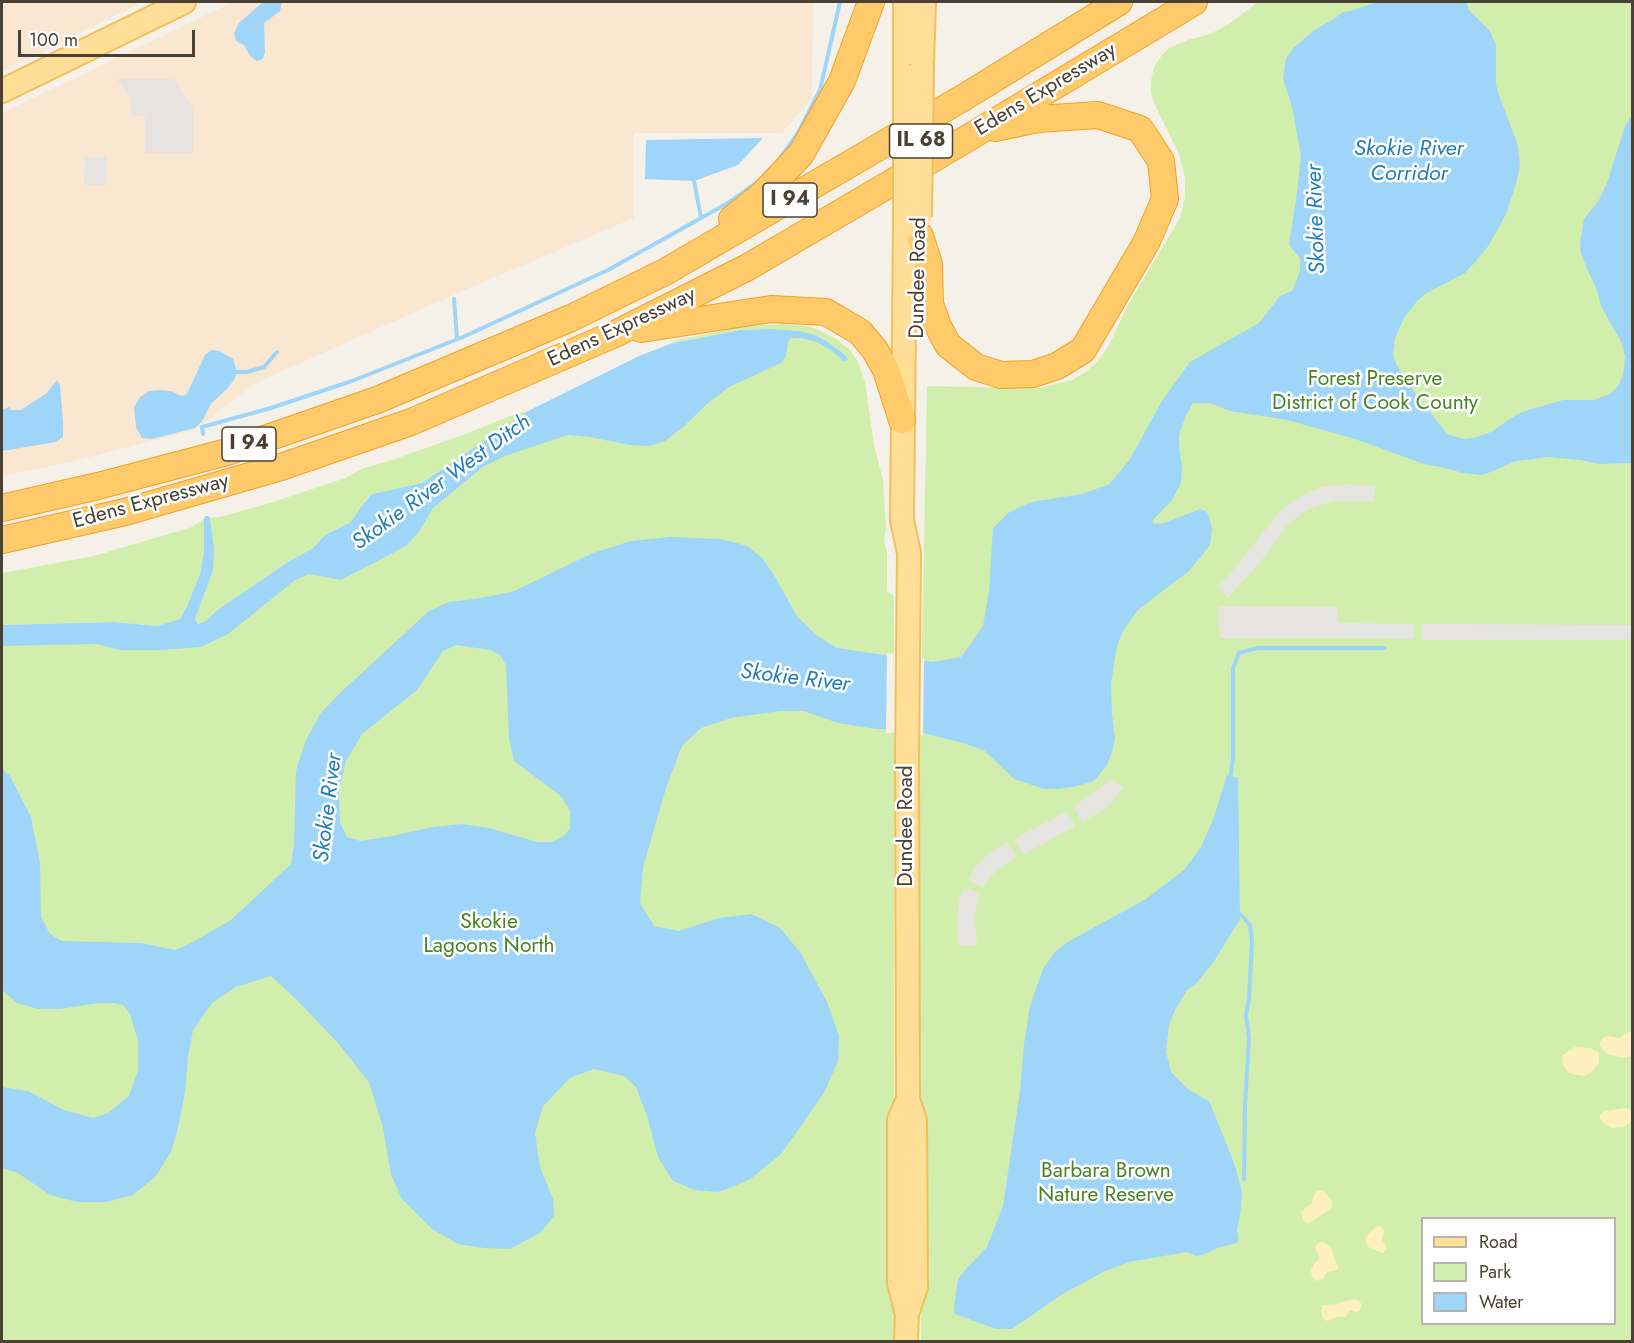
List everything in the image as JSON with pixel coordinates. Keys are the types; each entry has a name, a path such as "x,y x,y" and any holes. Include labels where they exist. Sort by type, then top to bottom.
{"highway":[{"path":"665,272 762,195 801,154 842,81 871,2"},
{"name":"Edens Expressway","path":"2,540 125,512 299,460 411,422 616,333 748,267 1194,2"},
{"name":"Edens Expressway","path":"2,508 98,486 227,452 377,400 572,318 665,272 949,106 1116,3"},
{"path":"915,227 929,264 930,304 938,326 948,345 976,367 1001,375 1033,374 1057,366 1083,350 1146,243 1165,199 1161,161 1140,129 1098,115 1038,119 974,133"},
{"path":"616,333 771,309 826,312 860,332 875,350 886,370 902,420"}],"main road":[{"path":"2,91 184,2"},
{"name":"Dundee Road","path":"905,2 913,69 918,516 909,553"},
{"name":"Dundee Road","path":"913,69 924,2"},
{"name":"Dundee Road","path":"906,1341 906,1314 899,1283 899,1120 908,1098 909,553 902,520 902,420 915,227"}],"shaded area":[{"path":"2,2 143,2 2,72"},
{"path":"233,2 813,2 812,98 782,133 634,133 634,218 256,383 195,430 71,462 2,476 2,113"},
{"path":"117,79 173,79 193,108 193,153 145,153 145,116 131,116 131,99"},
{"path":"85,157 106,157 106,185 84,185"},
{"path":"1347,484 1375,486 1374,501 1335,501 1308,509 1288,524 1261,561 1228,598 1218,587 1282,509 1297,498 1321,487"},
{"path":"1218,606 1337,607 1338,623 1414,624 1414,639 1220,638"},
{"path":"1422,624 1632,625 1632,640 1422,640"},
{"path":"1110,779 1124,788 1108,806 1082,823 1074,806"},
{"path":"1067,811 1075,826 1023,855 1014,839"},
{"path":"1007,842 1017,858 1000,867 983,888 968,880 987,855"},
{"path":"965,887 980,894 975,922 977,945 959,946 957,935 959,901"}],"green space":[{"name":"Forest Preserve District of Cook County","path":"1258,2 1632,2 1632,1341 921,1341 918,852 927,386 1040,388 1072,380 1096,363 1108,347 1128,305 1180,218 1185,197 1185,178 1179,154 1151,93 1154,67 1169,48 1210,34 1229,24"},
{"name":"Skokie Lagoons North","path":"786,324 817,329 836,339 850,350 858,362 865,382 874,445 883,480 887,591 894,596 894,1341 2,1341 2,639 174,640 438,487 748,335 818,338 846,358 825,340 800,331 740,330 670,344 673,341 734,328"},
{"path":"528,411 422,483 372,494 351,522 325,535 313,548 288,562 216,611 206,621 198,624 195,620 214,547 210,518 270,503 345,478 364,468"},
{"path":"204,519 204,551 200,574 180,619 157,626 114,622 2,625 2,573 94,556 192,527"}],"sand":[{"path":"1632,1030 1632,1054 1629,1057 1623,1058 1607,1054 1600,1047 1600,1042 1604,1037 1620,1038"},
{"path":"1575,1047 1590,1048 1599,1053 1599,1063 1592,1072 1584,1076 1568,1072 1563,1065 1563,1055"},
{"path":"1626,1108 1632,1110 1632,1121 1624,1127 1611,1128 1600,1119 1604,1111"},
{"path":"1317,1191 1327,1194 1332,1201 1332,1207 1307,1223 1303,1220 1301,1213 1312,1203"},
{"path":"1377,1226 1382,1227 1384,1231 1382,1239 1387,1249 1383,1253 1368,1247 1365,1241 1366,1236"},
{"path":"1322,1242 1332,1249 1338,1267 1337,1270 1327,1272 1323,1279 1316,1281 1312,1277 1311,1270 1320,1258 1315,1248"},
{"path":"1353,1299 1361,1303 1359,1311 1350,1310 1346,1317 1336,1317 1328,1321 1323,1319 1321,1311 1323,1305"}],"water":[{"path":"263,2 282,2 280,11 264,23 265,52 263,59 257,61 250,56 244,45 236,41 234,33 239,23"},
{"path":"1377,2 1466,2 1469,10 1489,30 1496,45 1496,84 1518,145 1520,165 1506,214 1489,245 1476,261 1465,273 1425,294 1417,301 1404,318 1395,338 1393,355 1396,364 1447,434 1463,439 1474,438 1491,432 1525,411 1563,400 1594,400 1610,394 1618,386 1623,375 1625,356 1621,342 1601,306 1597,290 1581,253 1580,243 1584,219 1599,200 1607,183 1625,126 1632,115 1632,463 1599,464 1547,457 1516,461 1482,475 1463,473 1427,465 1355,439 1287,420 1230,411 1210,403 1193,403 1179,435 1181,483 1172,500 1152,521 1154,524 1164,523 1200,509 1206,511 1212,529 1210,544 1189,571 1139,609 1124,629 1117,646 1111,683 1115,737 1113,749 1107,765 1094,781 1059,789 1044,789 1014,779 985,751 966,744 912,730 876,729 838,723 804,711 780,711 731,718 701,728 682,746 666,788 643,867 640,903 654,926 679,931 719,918 751,914 779,927 800,952 827,1002 839,1036 838,1061 824,1093 781,1154 749,1180 719,1192 695,1190 673,1181 658,1157 648,1119 636,1087 624,1076 594,1069 570,1078 543,1106 535,1133 540,1167 553,1199 554,1216 540,1233 510,1249 458,1244 432,1229 402,1199 391,1175 383,1128 369,1082 337,1042 271,976 236,987 212,1003 193,1030 185,1093 171,1152 156,1176 133,1195 107,1202 77,1202 50,1195 18,1173 2,1168 2,1087 28,1091 64,1110 93,1118 108,1113 129,1096 138,1071 138,1040 130,1014 123,1005 98,1003 60,1009 38,1009 17,1003 2,990 2,768 10,776 31,817 40,863 41,917 50,934 62,941 141,943 175,950 231,920 291,864 294,845 296,771 305,742 320,714 429,611 449,602 512,592 593,553 631,541 670,537 721,539 747,546 763,559 796,615 816,635 837,648 932,662 961,657 983,626 989,591 993,528 1008,513 1031,502 1082,494 1110,484 1130,459 1162,401 1190,362 1259,323 1280,296 1292,291 1300,271 1300,258 1289,245 1301,156 1292,107 1283,78 1286,59 1293,48 1316,29 1343,12","holes":["456,645 490,650 500,655 506,665 509,738 514,761 561,796 570,811 570,828 564,836 551,842 537,842 489,828 462,824 433,827 360,841 347,837 340,823 339,789 346,761 362,734 417,690 443,651"]},
{"path":"763,138 738,165 694,181 645,179 646,140"},
{"name":"Skokie River West Ditch","path":"740,330 800,331 815,335 844,354 848,360 844,361 817,342 791,338 788,342 786,356 781,363 729,387 665,441 649,446 631,445 568,435 505,456 484,466 433,508 420,530 406,546 341,580 309,574 295,580 228,634 201,647 120,650 97,644 2,646 2,625 114,622 157,626 180,619 200,574 204,551 204,519 208,516 214,547 213,570 195,619 198,624 206,621 216,611 288,562 313,548 325,535 351,522 372,494 422,483 528,411 639,356 670,344"},
{"path":"212,350 219,351 233,359 237,372 228,388 211,404 202,421 195,428 152,439 142,438 136,427 134,407 140,397 149,391 159,390 171,391 182,396 187,394 205,355"},
{"path":"57,380 60,385 63,437 56,442 2,451 2,410 9,407 11,410 21,410 47,393"},
{"path":"1227,775 1238,778 1240,919 1213,963 1195,985 1187,990 1175,1010 1169,1025 1166,1052 1171,1072 1189,1090 1209,1101 1236,1169 1242,1192 1237,1243 1217,1248 1203,1255 1196,1256 1187,1252 1129,1262 1103,1272 1061,1295 1012,1329 996,1329 955,1314 958,1280 987,1247 1003,1206 1030,1006 1043,969 1054,953 1066,943 1146,899 1184,870 1201,847 1214,817"}],"pier":[{"path":"887,653 924,658 923,736 911,733 886,733"}],"waterway":[{"path":"780,158 798,133 820,90 840,2"},
{"path":"203,434 202,427 271,408 352,381 463,337 608,270 728,203 761,179"},
{"path":"694,181 701,218"},
{"path":"454,299 457,339"},
{"path":"234,372 247,372 264,367 277,352"},
{"path":"1230,781 1233,759 1233,668 1239,653 1257,648 1385,648"},
{"path":"1240,914 1250,925 1252,941 1246,1015 1249,1038 1244,1179"}],"water label":[{"name":"Skokie River Corridor","path":"1409,162"},
{"name":"Skokie River","path":"1317,219"},
{"name":"Skokie River","path":"795,679"},
{"name":"Skokie River","path":"329,808"}],"park label":[{"name":"Barbara Brown Nature Reserve","path":"1106,1184"}]}
